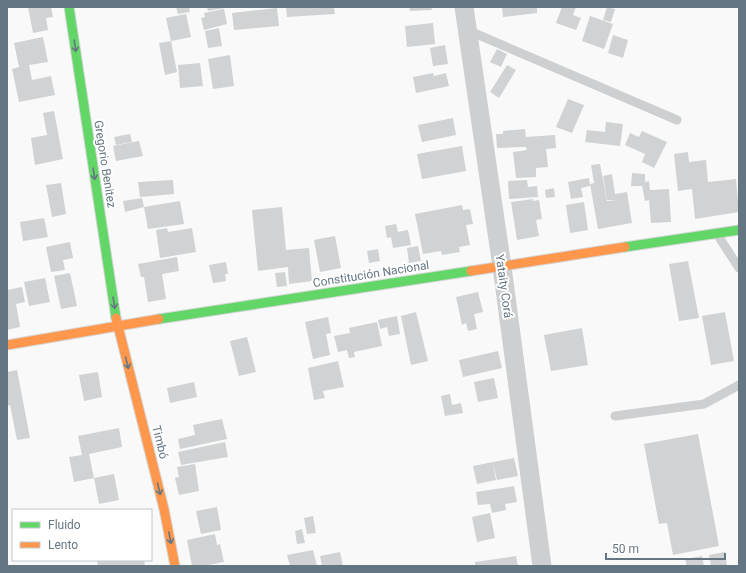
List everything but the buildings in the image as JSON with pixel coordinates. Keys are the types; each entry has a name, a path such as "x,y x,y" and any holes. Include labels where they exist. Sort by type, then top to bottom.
{"street":[{"name":"Gregorio Benitez","path":"69,7 117,325"},
{"name":"Yataity Corá","path":"464,7 502,267 542,566"},
{"name":"Constitución Nacional","path":"7,345 117,325 739,230"},
{"name":"Timbó","path":"117,325 164,509 175,566"}],"lane":[{"path":"467,30 677,120"},
{"path":"716,233 739,268"},
{"path":"615,416 704,404 739,385"}],"traffic: fast":[{"path":"69,7 116,318"},
{"path":"625,247 739,230"},
{"path":"159,319 471,271"}],"traffic: slow":[{"path":"471,271 625,247"},
{"path":"116,318 164,509 175,566"},
{"path":"7,345 159,319"}]}
